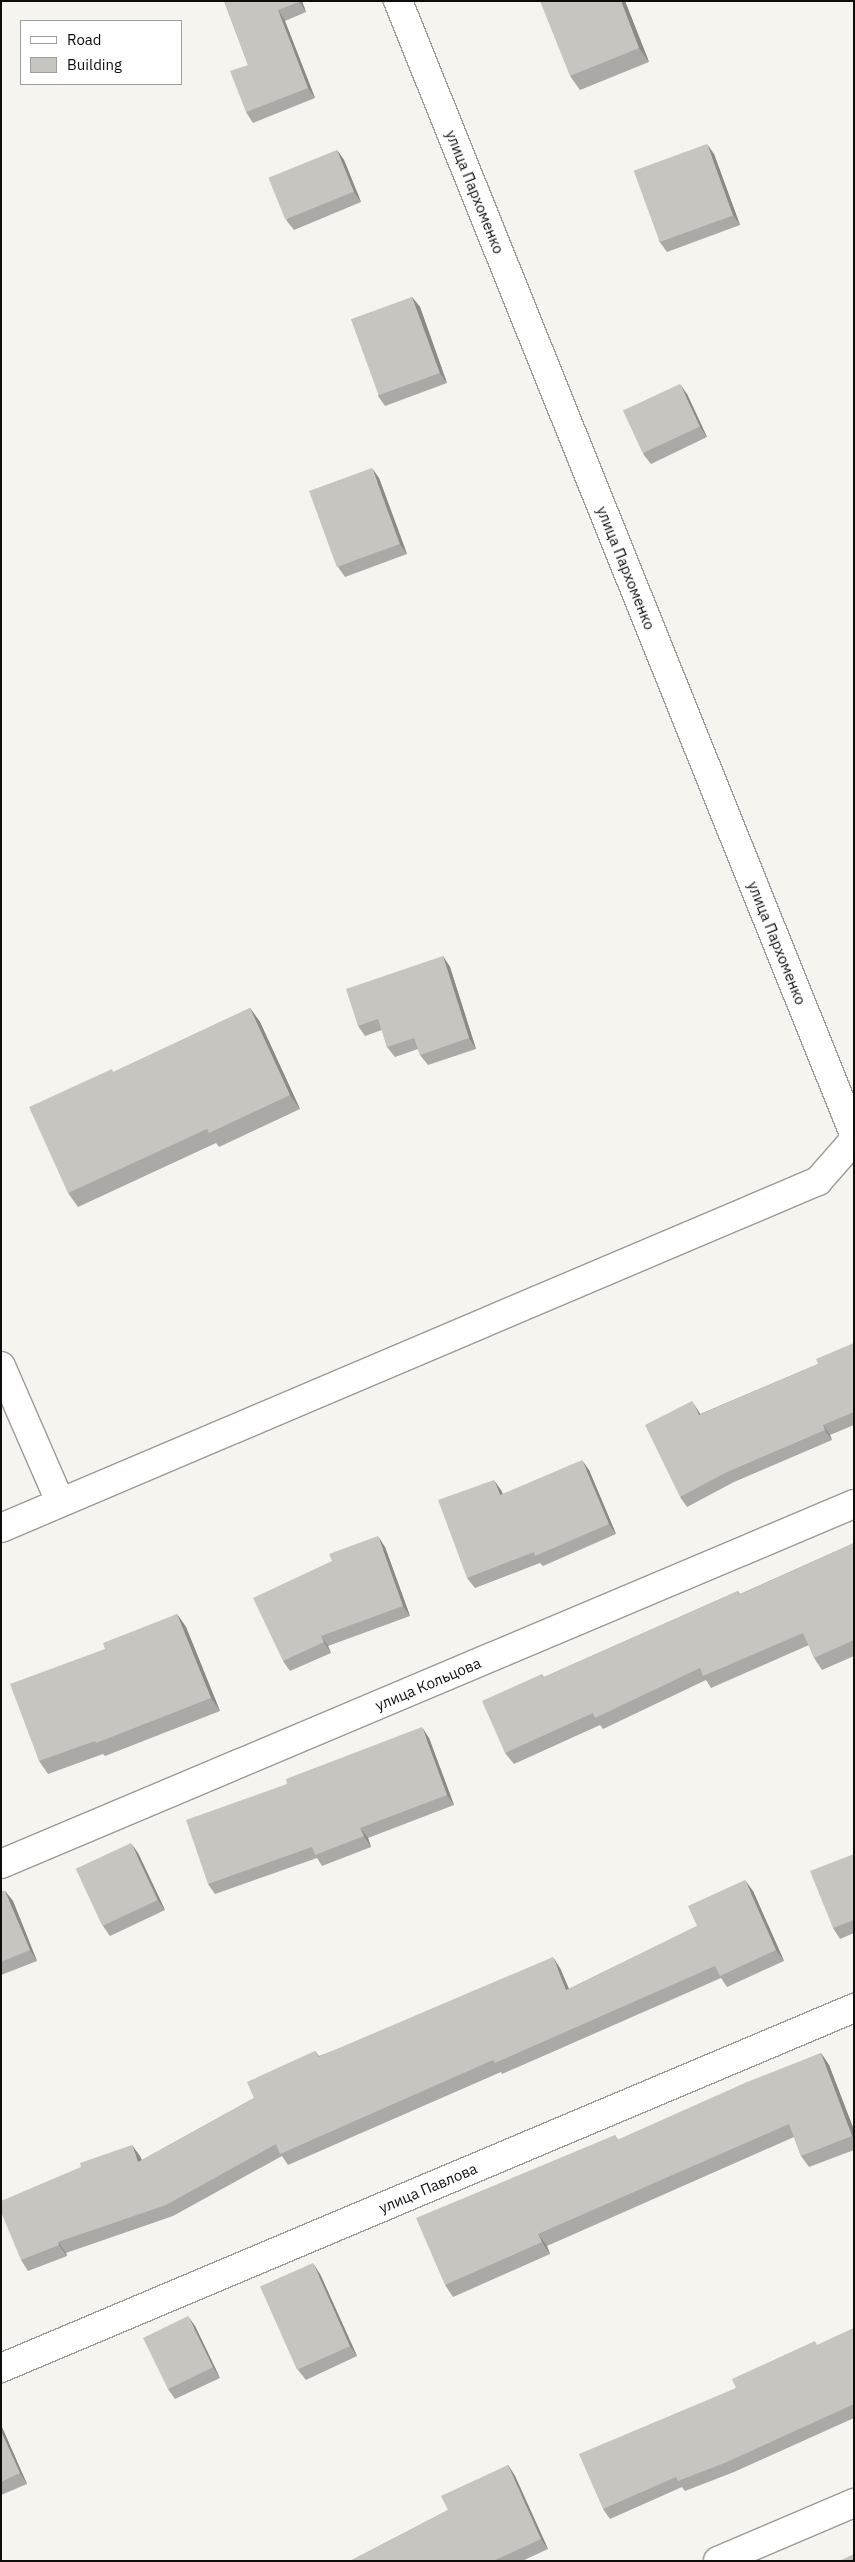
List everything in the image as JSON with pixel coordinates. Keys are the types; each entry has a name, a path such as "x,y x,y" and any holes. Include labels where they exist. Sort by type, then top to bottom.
{"street":[{"name":"улица Пархоменко","path":"398,1 854,1134"},
{"path":"1,1528 818,1181 854,1140"},
{"path":"1,1366 60,1502"},
{"name":"улица Кольцова","path":"1,1864 854,1504"},
{"name":"улица Павлова","path":"1,2368 854,2008"},
{"path":"718,2561 854,2503"}],"building":[{"path":"224,1 299,1 278,10 308,88 246,112 230,71 248,65"},
{"path":"540,1 621,1 639,48 570,76"},
{"path":"707,144 733,215 660,242 634,171"},
{"path":"337,150 354,192 285,219 268,178"},
{"path":"412,297 440,373 379,395 351,319"},
{"path":"680,384 700,427 643,453 623,411"},
{"path":"372,468 400,544 337,567 309,491"},
{"path":"443,956 469,1038 420,1055 414,1038 387,1047 378,1019 358,1026 346,989"},
{"path":"250,1008 290,1095 209,1133 207,1129 68,1193 29,1107 112,1069 113,1072"},
{"path":"854,1343 854,1412 823,1425 825,1430 727,1472 680,1497 645,1425 692,1401 699,1415 818,1364 816,1359"},
{"path":"582,1460 609,1524 535,1556 534,1552 467,1578 438,1500 494,1480 500,1495"},
{"path":"378,1536 403,1606 321,1636 324,1642 283,1661 253,1598 332,1561 329,1554"},
{"path":"854,1543 854,1640 814,1658 803,1633 703,1676 700,1668 595,1718 593,1713 505,1753 482,1701 542,1674 544,1677 738,1591 739,1595"},
{"path":"177,1614 211,1698 96,1743 95,1741 39,1761 10,1684 105,1649 103,1643"},
{"path":"422,1727 447,1795 360,1828 364,1836 315,1855 312,1847 208,1884 186,1820 287,1784 286,1779"},
{"path":"131,1843 158,1900 102,1926 76,1869"},
{"path":"854,1854 854,1920 833,1928 810,1871"},
{"path":"745,1880 776,1950 720,1976 715,1966 495,2063 493,2060 280,2154 276,2144 166,2205 58,2242 59,2245 21,2260 1,2212 1,2201 81,2167 80,2163 132,2145 138,2162 254,2098 247,2082 315,2051 318,2057 553,1957 566,1990 697,1926 688,1906"},
{"path":"5,1891 30,1950 1,1962 1,1892"},
{"path":"821,2053 852,2136 801,2156 789,2124 538,2234 542,2242 445,2285 416,2218 615,2135 617,2140 747,2082"},
{"path":"313,2263 350,2346 297,2370 260,2287"},
{"path":"188,2316 213,2367 168,2389 143,2338"},
{"path":"854,2328 854,2404 727,2462 678,2481 676,2477 603,2509 579,2454 736,2388 732,2379 815,2341 817,2345"},
{"path":"1,2431 20,2473 1,2482"},
{"path":"508,2465 541,2539 493,2561 350,2561 448,2510 441,2496"},
{"path":"854,2554 854,2561 839,2561"}]}
